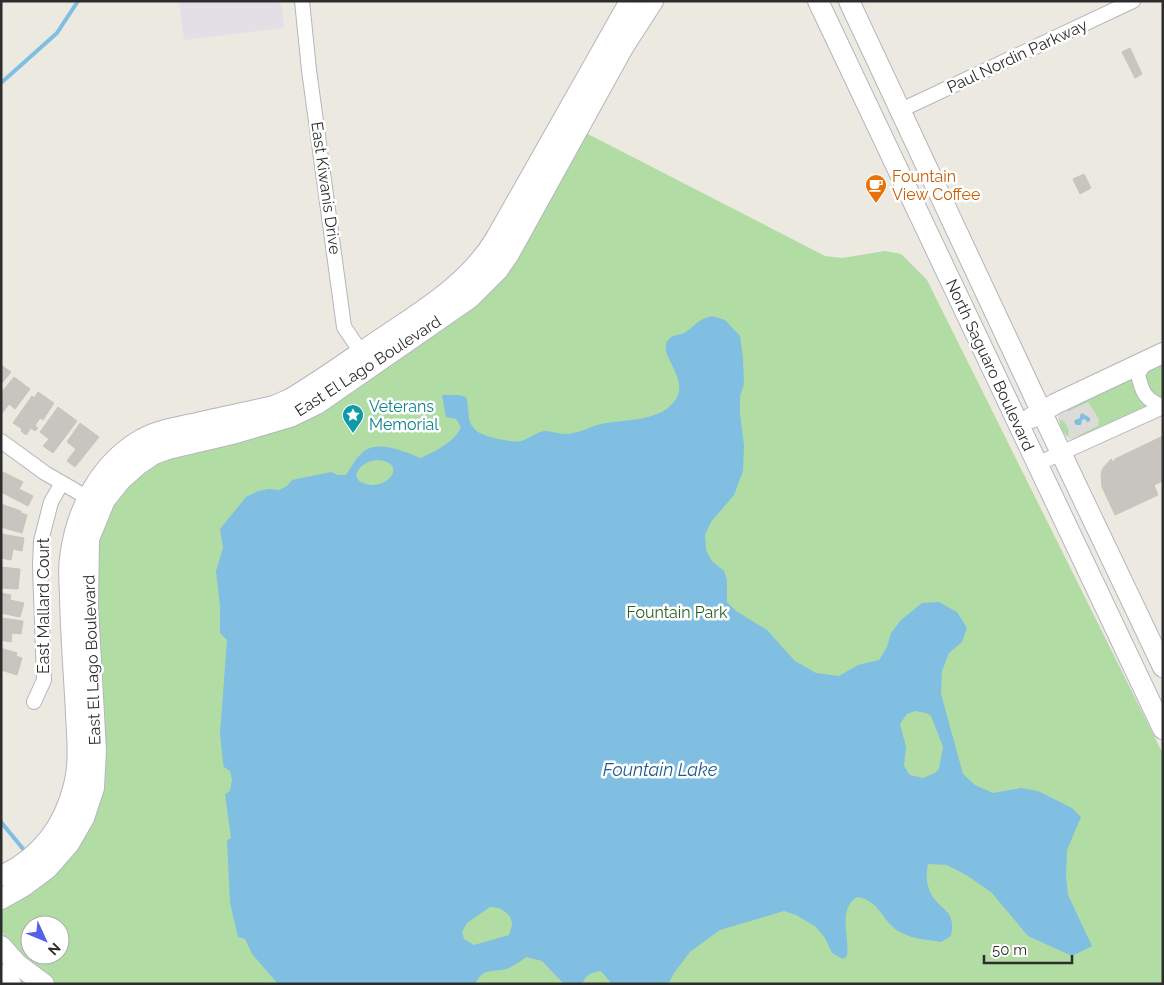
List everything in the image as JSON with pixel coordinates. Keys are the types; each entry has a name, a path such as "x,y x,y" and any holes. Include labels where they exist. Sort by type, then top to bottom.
{"street":[{"name":"East Kiwanis Drive","path":"302,1 309,70 344,327 366,359"},
{"name":"East El Lago Boulevard","path":"1,899 24,886 48,868 69,844 84,818 94,788 96,759 88,608 89,539 95,502 90,492 108,468 125,451 151,435 166,440 274,406 366,359 470,298 498,270 509,254 608,38 630,1"},
{"name":"East El Lago Boulevard","path":"366,359 462,281 487,254 508,217 562,140 653,1"},
{"name":"North Saguaro Boulevard","path":"818,1 1163,729"},
{"name":"North Saguaro Boulevard","path":"849,1 1163,667"},
{"name":"Paul Nordin Parkway","path":"900,110 1133,1"},
{"path":"852,70 873,92 886,114 892,114 900,110"},
{"path":"1018,424 1155,356"},
{"path":"1155,356 1138,374 1146,398 1163,407"},
{"path":"1037,464 1163,407"},
{"path":"1,441 45,473 95,502"},
{"name":"East Mallard Court","path":"34,702 44,680 40,541 51,502 62,483"},
{"name":"East El Lago Boulevard","path":"1,876 30,859 45,845 58,827 75,784 78,753 70,559 76,525 95,502"},
{"path":"1,946 18,964 44,984"},
{"path":"1,974 11,984"}],"shaded area":[{"path":"179,1 279,1 280,5 282,5 284,28 184,40"},
{"path":"1088,402 1099,419 1098,426 1079,435 1077,439 1070,439 1068,437 1069,430 1064,421 1058,419 1060,412 1062,409 1069,411"}],"green space":[{"name":"Fountain Park","path":"584,132 825,256 842,258 885,251 901,254 927,280 1163,754 1163,984 57,984 33,965 70,965 70,915 20,915 20,954 1,929 1,906 93,814 95,556 101,530 109,509 134,475 488,290"},
{"path":"1163,362 1163,398 1153,398 1144,374"},
{"path":"1132,377 1146,406 1075,440 1064,433 1059,421 1060,412"}],"water":[{"name":"Fountain Lake","path":"712,316 725,320 740,336 743,358 744,384 740,396 740,414 744,445 743,471 734,495 711,522 705,535 706,550 712,561 724,571 727,580 727,602 736,611 767,630 795,661 816,673 839,676 858,665 879,660 887,647 891,633 901,620 922,603 939,602 957,612 967,628 962,642 949,653 942,671 941,694 963,774 975,785 993,793 1021,788 1038,791 1072,808 1081,817 1067,850 1066,876 1068,895 1092,946 1072,956 1028,936 991,892 947,865 928,864 927,879 929,889 948,914 952,925 951,936 941,942 916,938 902,933 890,924 877,907 865,899 857,897 847,909 847,956 843,959 832,953 825,938 816,927 796,915 784,911 720,930 690,952 668,984 612,984 601,971 589,974 582,984 564,984 542,961 526,957 509,968 482,974 475,984 278,984 252,954 245,939 238,937 230,903 227,840 231,838 225,794 230,791 232,779 230,771 224,767 220,733 227,640 220,633 220,606 216,571 223,548 220,529 246,497 258,491 279,490 287,486 292,480 331,472 338,475 346,475 358,457 369,448 392,448 421,458 444,446 458,433 461,427 456,419 446,417 442,395 466,397 469,420 478,432 487,436 512,441 524,440 543,431 570,434 601,424 644,418 660,413 666,410 677,397 679,387 678,378 666,352 666,344 671,337 684,333 699,321","holes":["370,461 388,462 392,467 393,472 390,477 385,482 377,484 368,485 359,481 356,475 362,466","915,711 931,716 943,747 939,769 935,773 923,778 910,775 904,766 906,747 900,724 907,714","490,907 501,909 507,913 512,923 509,935 474,945 464,939 462,932 467,923"]},
{"path":"1082,413 1090,418 1090,421 1087,422 1085,419 1082,420 1081,425 1076,425 1075,420 1080,418"}],"building":[{"path":"1130,48 1142,74 1135,78 1122,52"},
{"path":"1084,174 1091,188 1080,194 1073,179"},
{"path":"1,365 11,372 1,384"},
{"path":"14,377 30,389 15,409 9,404 1,415 1,393"},
{"path":"38,392 54,403 43,420 40,418 38,421 35,426 38,428 35,431 31,428 26,435 21,431 22,429 13,423 32,396 34,398"},
{"path":"58,407 77,421 53,453 43,446 49,439 40,432"},
{"path":"80,423 99,437 75,467 67,461 76,449 67,442"},
{"path":"1163,436 1163,481 1154,485 1158,495 1115,515 1102,487 1101,474 1103,468 1111,459 1113,462 1115,459"},
{"path":"3,472 23,482 19,489 33,496 28,506 1,492 1,475"},
{"path":"1,504 27,515 22,533 1,527"},
{"path":"1,534 24,538 22,551 13,549 11,560 1,558"},
{"path":"1,567 20,569 18,589 1,588"},
{"path":"1,593 11,595 10,600 24,603 20,617 1,613"},
{"path":"1,618 23,621 21,634 12,633 11,642 1,640"},
{"path":"1,647 17,653 16,656 22,658 17,675 1,670"}],"waterway":[{"path":"1,83 57,33 78,1"},
{"path":"1,822 24,850"}],"place":[{"name":"Fountain View Coffee","path":"876,204"},
{"name":"Veterans Memorial","path":"353,434"}]}
